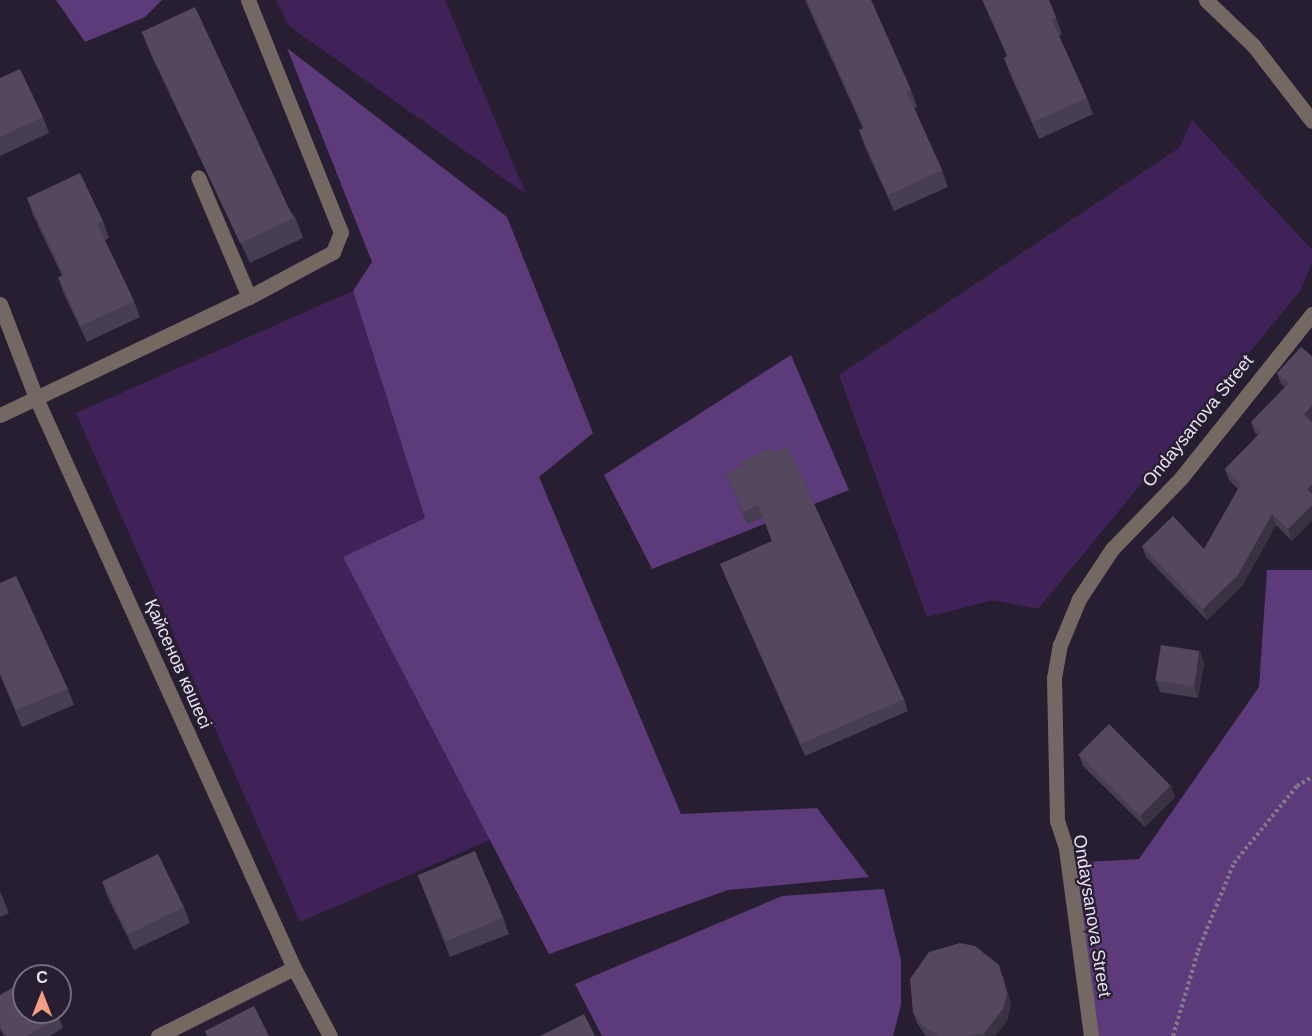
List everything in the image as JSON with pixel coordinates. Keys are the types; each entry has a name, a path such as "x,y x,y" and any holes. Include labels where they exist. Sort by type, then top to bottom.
{"street":[{"path":"0,415 249,297 333,252 341,232 248,0"},
{"path":"1206,0 1253,45 1312,121"},
{"path":"198,177 249,297"},
{"name":"Қайсенов көшесі","path":"0,304 36,398 294,968 330,1036"},
{"name":"Ondaysanova Street","path":"1091,1036 1066,848 1057,821 1054,678 1060,645 1079,599 1112,549 1181,478 1312,314"},
{"path":"158,1036 294,968"}],"path":[{"path":"1173,1036 1198,951 1234,862 1297,786 1312,777"}],"shaded area":[{"path":"56,0 162,0 145,17 85,42"},
{"path":"276,0 445,0 526,194 289,26"},
{"path":"287,48 507,217 593,433 539,477 681,814 817,808 869,877 728,890 549,954 343,557 425,518 353,291 372,262"},
{"path":"1192,120 1312,250 1312,263 1300,291 1038,609 994,600 927,617 839,375 1179,148"},
{"path":"353,291 425,518 343,557 490,840 300,922 76,413"},
{"path":"791,355 849,490 652,569 604,475"},
{"path":"1267,570 1312,570 1312,1036 1093,1036 1068,863 1139,859 1259,687"},
{"path":"884,889 901,960 901,1005 893,1036 602,1036 575,984 782,896"}],"building":[{"path":"807,0 871,0 911,90 907,92 942,170 888,195 859,130 864,128"},
{"path":"983,0 1049,0 1056,17 1052,20 1087,98 1033,122 1004,58 1008,56"},
{"path":"195,7 293,218 240,243 142,32"},
{"path":"20,69 43,117 0,137 0,78"},
{"path":"80,173 103,221 97,224 134,301 81,326 58,277 64,275 27,198"},
{"path":"1301,347 1312,356 1312,406 1304,414 1312,422 1312,484 1307,490 1312,494 1312,505 1288,529 1272,514 1238,575 1203,609 1142,546 1173,516 1204,549 1241,484 1225,469 1261,432 1251,422 1289,383 1277,373"},
{"path":"788,447 904,699 801,744 720,564 772,541 758,505 743,512 726,473 743,466 741,461 771,448 773,453"},
{"path":"16,576 68,689 16,710 0,673 0,583"},
{"path":"1161,645 1200,651 1194,687 1155,681"},
{"path":"1109,724 1171,786 1140,816 1079,754"},
{"path":"475,851 503,917 446,942 418,875"},
{"path":"158,854 184,907 128,934 102,881"},
{"path":"960,943 975,946 999,965 1007,994 1003,1009 984,1033 970,1036 939,1036 923,1026 913,1012 910,979 929,952"},
{"path":"12,988 12,1024 47,1024 27,1036 7,1036 0,1025 0,995"},
{"path":"254,1006 269,1036 207,1036 205,1031"},
{"path":"584,1014 595,1036 540,1036"}]}
